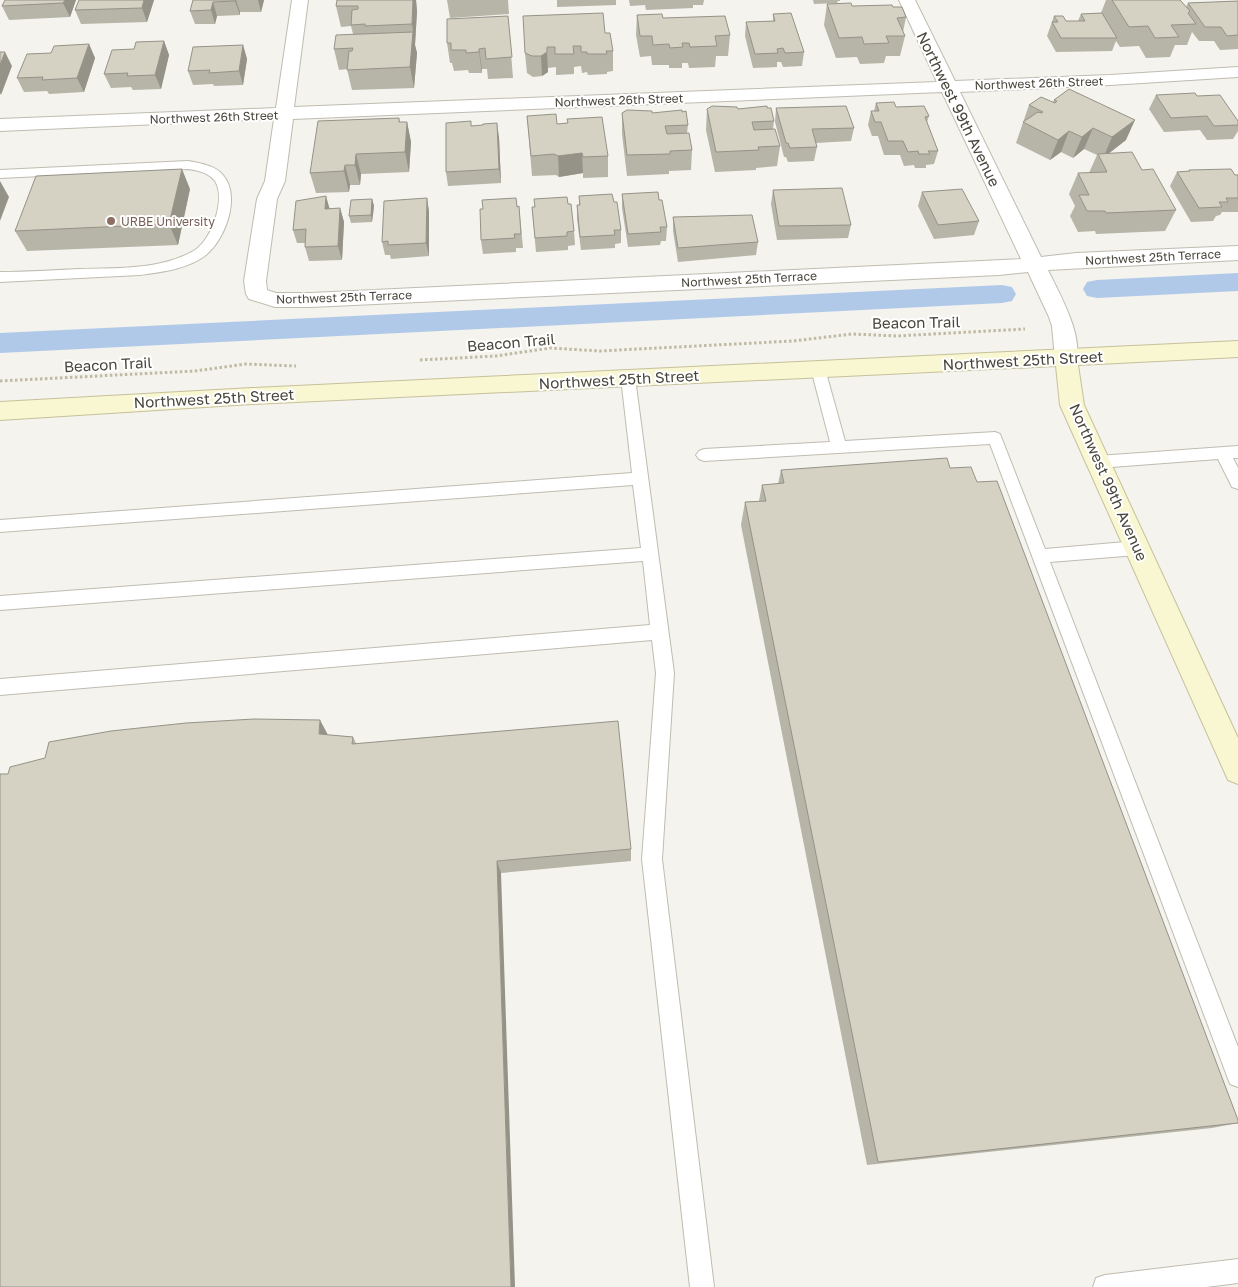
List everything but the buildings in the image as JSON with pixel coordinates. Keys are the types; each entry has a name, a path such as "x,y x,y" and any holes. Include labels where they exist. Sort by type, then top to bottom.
{"main road":[{"name":"Northwest 25th Street","path":"0,411 252,396 1238,349"},
{"name":"Northwest 99th Avenue","path":"1066,358 1072,404 1238,770"}],"street":[{"path":"284,114 300,0"},
{"name":"Northwest 99th Avenue","path":"907,0 1060,317 1063,326 1066,358"},
{"name":"Northwest 26th Street","path":"0,125 1143,79 1238,72"},
{"name":"Northwest 25th Terrace","path":"284,114 275,181 267,199 255,291 259,296 275,300 321,300 999,268 1076,260 1238,253"}],"lane":[{"path":"0,174 200,166 222,181 224,197 220,226 215,239 200,254 176,265 145,271 0,277"},
{"path":"818,369 839,447"},
{"path":"628,378 665,673 652,860 702,1287"},
{"path":"704,455 995,438 1231,1040 1238,1076"},
{"path":"1098,462 1238,452"},
{"path":"1222,453 1238,483"},
{"path":"0,526 640,478"},
{"path":"1040,556 1137,548"},
{"path":"0,603 650,554"},
{"path":"0,687 660,632"},
{"path":"1105,1287 1238,1270"}],"path":[{"name":"Beacon Trail","path":"418,360 496,356 550,348 600,351 793,341 852,334 897,336 1025,329"},
{"name":"Beacon Trail","path":"0,381 195,371 246,364 300,366"}],"waterway":[{"path":"1097,289 1238,282"},
{"path":"0,343 1002,294"}],"place":[{"name":"URBE University","path":"111,221"}]}
